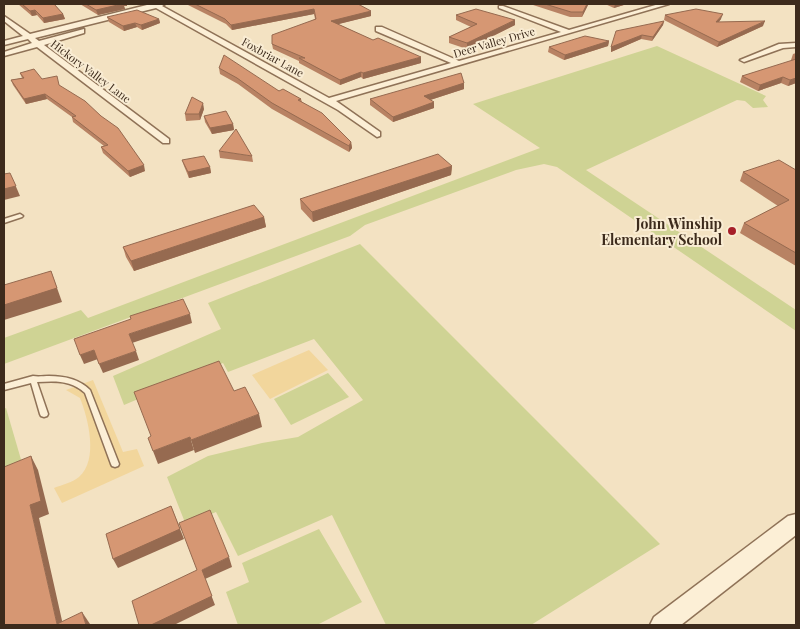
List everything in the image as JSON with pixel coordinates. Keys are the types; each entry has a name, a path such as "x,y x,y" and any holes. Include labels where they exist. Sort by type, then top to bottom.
{"street":[{"path":"4,43 158,4"},
{"path":"4,54 158,4"},
{"name":"Foxbriar Lane","path":"158,4 328,101 377,134"},
{"name":"Deer Valley Drive","path":"328,101 665,4"},
{"path":"500,7 569,32"},
{"name":"Hickory Valley Lane","path":"4,18 166,141"},
{"path":"378,29 460,64"},
{"path":"744,60 782,46 796,45"},
{"path":"662,625 796,523"}],"lane":[{"path":"4,221 20,216"},
{"path":"4,387 33,379 74,382 84,386 88,392 115,464"},
{"path":"33,379 44,414"}],"green space":[{"path":"657,46 766,96 763,100 768,107 753,108 745,101 737,100 586,170 796,310 796,331 557,167 544,164 516,170 365,225 350,236 4,364 4,338 81,310 88,318 540,148 473,104"},
{"path":"360,244 660,544 531,625 386,625 332,515 238,556 216,512 186,525 167,477 208,456 262,443 298,437 363,400 314,339 228,372 223,363 124,405 113,376 221,329 208,303"},
{"path":"328,373 349,397 291,425 274,399"},
{"path":"6,408 22,463 4,471 4,409"},
{"path":"319,529 362,602 317,625 238,625 226,592 249,582 242,563"}],"sand":[{"path":"309,350 328,370 270,399 252,375"},
{"path":"93,380 123,452 137,449 144,466 62,503 54,488 79,477 85,470 90,450 86,416 80,398 66,390"}],"building":[{"path":"22,4 54,4 63,14 43,18 35,10 30,11"},
{"path":"86,4 122,4 96,10"},
{"path":"195,4 358,4 371,11 331,21 373,40 378,38 421,57 361,72 340,80 299,58 305,58 272,44 272,35 316,19 314,9 231,25 225,19"},
{"path":"545,4 587,4 583,12 571,12"},
{"path":"476,9 515,20 467,43 449,37 477,24 456,15"},
{"path":"696,9 723,14 716,22 765,21 719,42 665,15"},
{"path":"137,10 159,19 141,25 135,23 123,26 107,17"},
{"path":"664,21 653,37 642,35 611,47 616,31"},
{"path":"585,36 609,41 565,55 549,47"},
{"path":"224,55 279,91 283,89 301,99 298,100 322,113 351,142 349,146 272,103 237,78 219,68"},
{"path":"796,59 796,78 790,80 783,77 760,85 742,76"},
{"path":"34,69 42,79 57,76 59,85 85,101 118,128 144,165 128,171 101,147 108,145 72,117 76,116 45,94 24,99 11,80 24,78 20,73"},
{"path":"461,73 464,83 424,96 434,102 393,117 370,99"},
{"path":"192,97 203,103 199,114 185,114"},
{"path":"226,111 233,124 210,128 204,116"},
{"path":"236,129 252,156 219,151"},
{"path":"438,154 452,166 312,212 300,199"},
{"path":"204,156 210,167 188,172 182,160"},
{"path":"779,160 796,170 796,253 744,223 789,200 743,172"},
{"path":"10,173 16,186 4,189 4,174"},
{"path":"254,205 264,217 131,261 123,247"},
{"path":"51,271 57,288 4,305 4,285"},
{"path":"183,299 190,314 129,334 136,351 99,364 94,350 80,355 74,339 131,319 130,316"},
{"path":"219,361 234,391 245,387 259,414 191,440 190,437 153,451 148,438 151,436 134,392"},
{"path":"31,456 41,501 30,505 57,624 82,612 86,625 4,625 4,467"},
{"path":"171,506 180,529 113,559 106,534"},
{"path":"210,510 229,557 202,570 212,596 151,625 139,625 132,601 197,570 179,523"}],"place":[{"name":"John Winship Elementary School","path":"732,231"}]}
